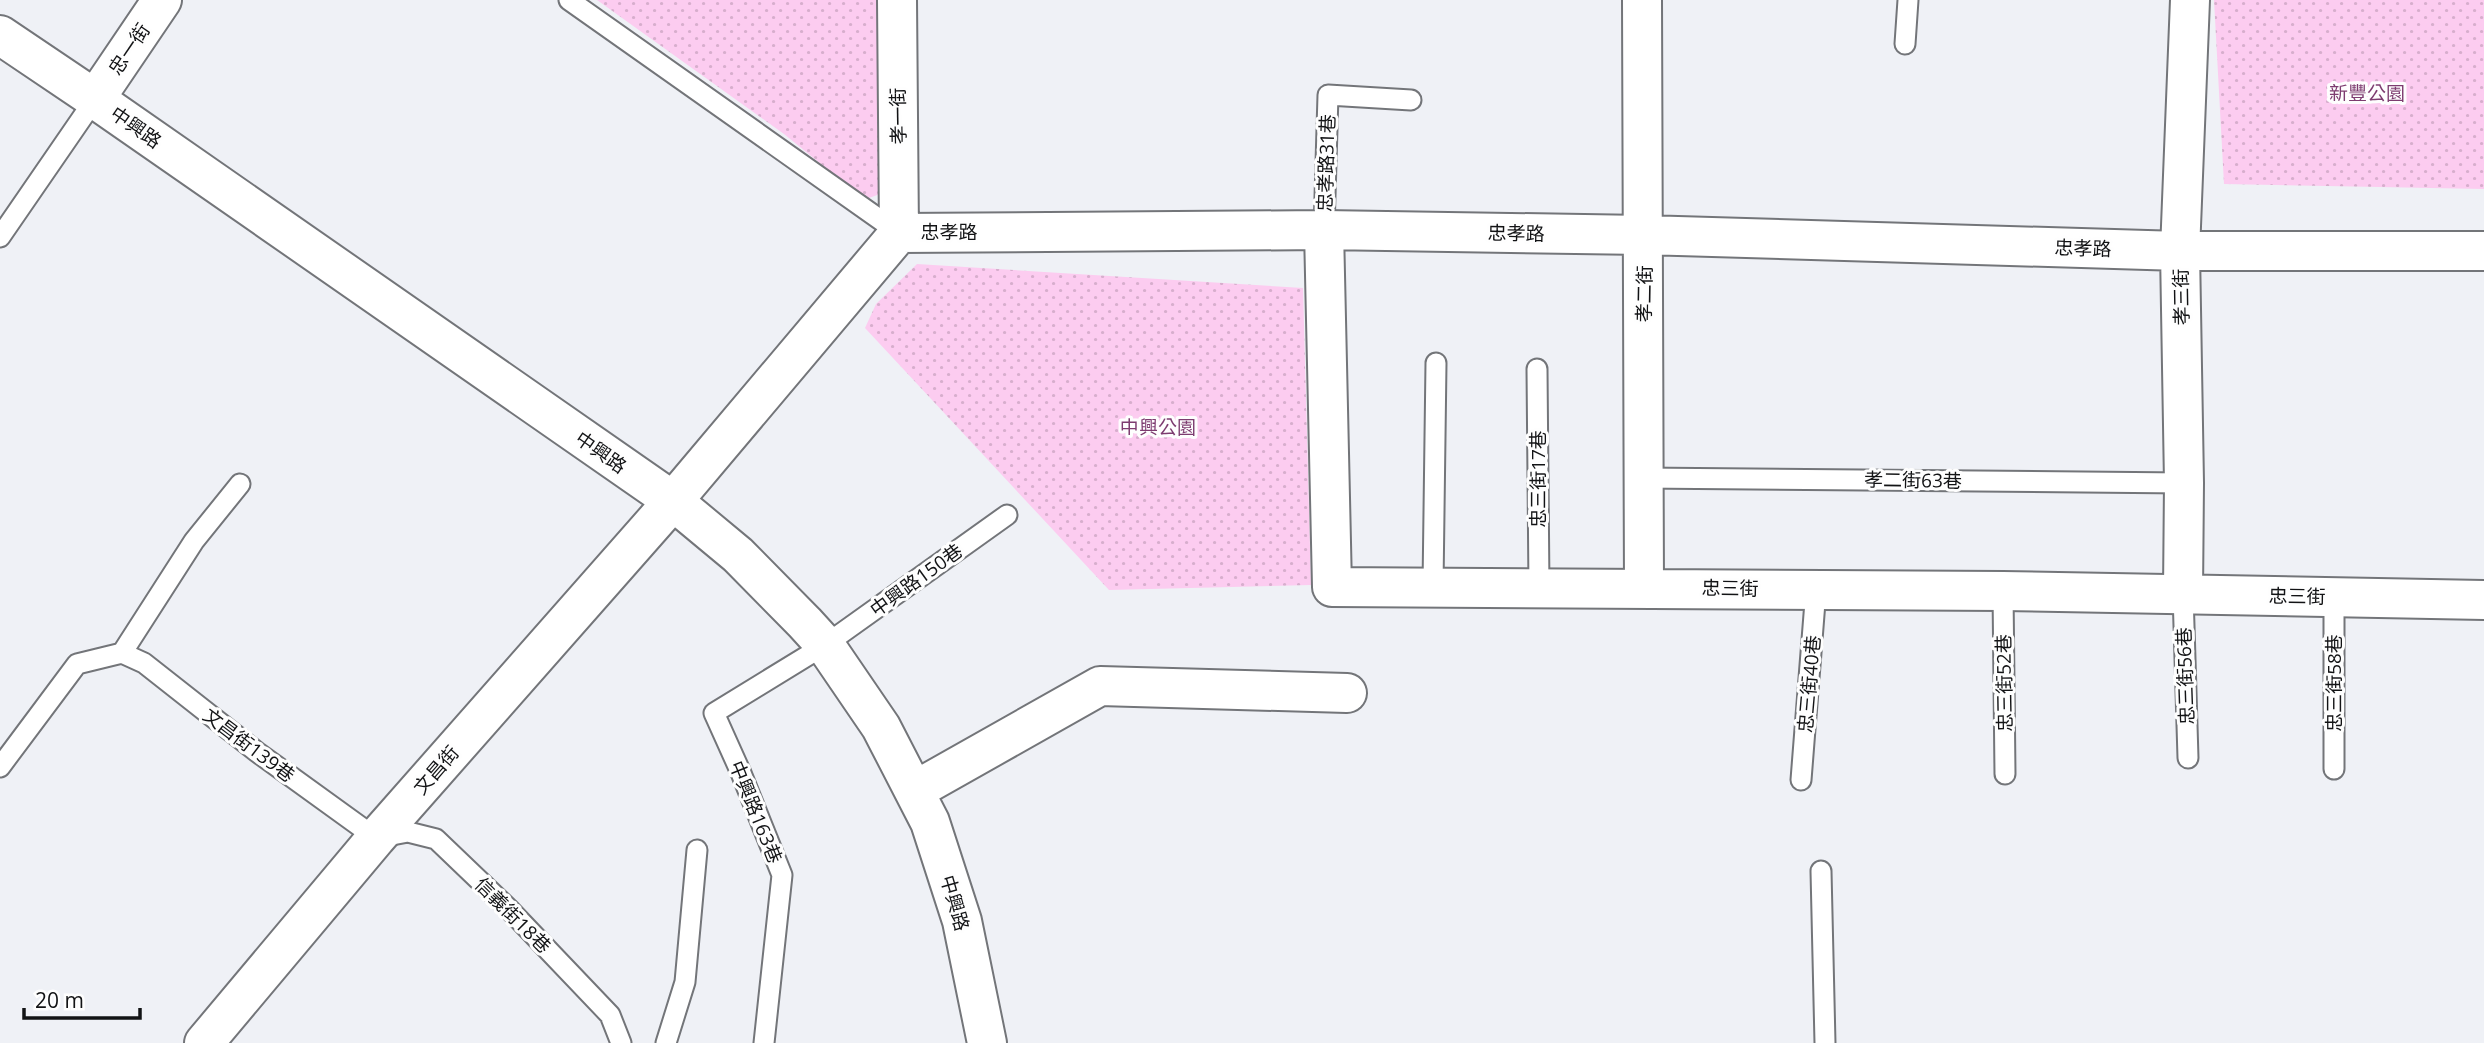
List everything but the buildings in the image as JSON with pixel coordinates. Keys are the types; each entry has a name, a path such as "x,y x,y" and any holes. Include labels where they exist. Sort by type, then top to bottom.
{"street":[{"name":"忠一街","path":"95,99 162,0"},
{"name":"孝一街","path":"897,0 899,233"},
{"name":"孝二街","path":"1642,0 1644,588"},
{"name":"孝三街","path":"2183,593 2185,483 2180,251 2190,0"},
{"name":"中興路","path":"0,35 673,501 738,555 825,645 881,727 930,822 962,921 987,1043"},
{"name":"忠孝路","path":"673,501 899,233 1324,230 1644,235 2180,251 2484,251"},
{"name":"忠三街","path":"1324,230 1332,587 2183,593 2484,600"},
{"name":"文昌街","path":"204,1043 376,838 673,501"},
{"path":"914,791 1100,686 1347,693"}],"lane":[{"path":"569,0 899,233"},
{"path":"1905,44 1908,0"},
{"name":"忠孝路31巷","path":"1324,230 1328,95 1411,100"},
{"path":"0,237 95,99"},
{"path":"1433,586 1436,363"},
{"name":"忠三街17巷","path":"1537,369 1539,589"},
{"name":"孝二街63巷","path":"1642,478 2185,483"},
{"path":"0,767 77,664 122,653 194,541 240,484"},
{"name":"中興路150巷","path":"825,645 1007,515"},
{"name":"忠三街40巷","path":"1801,780 1816,589"},
{"name":"忠三街52巷","path":"2003,591 2005,774"},
{"name":"忠三街56巷","path":"2183,593 2188,758"},
{"name":"忠三街58巷","path":"2334,597 2334,769"},
{"name":"中興路163巷","path":"764,1043 782,875 714,713 825,645"},
{"name":"文昌街139巷","path":"122,653 144,663 257,752 376,838"},
{"name":"信義街18巷","path":"376,838 408,832 436,839 508,908 610,1015 621,1043"},
{"path":"666,1043 685,982 697,850"},
{"path":"1821,871 1825,1043"}],"green space":[{"path":"597,0 878,0 880,194 869,198 853,190 784,134"},
{"name":"新豐公園","path":"2214,0 2484,0 2484,189 2224,184"},
{"name":"中興公園","path":"917,264 1303,288 1311,585 1109,590 865,328 876,304"}]}
